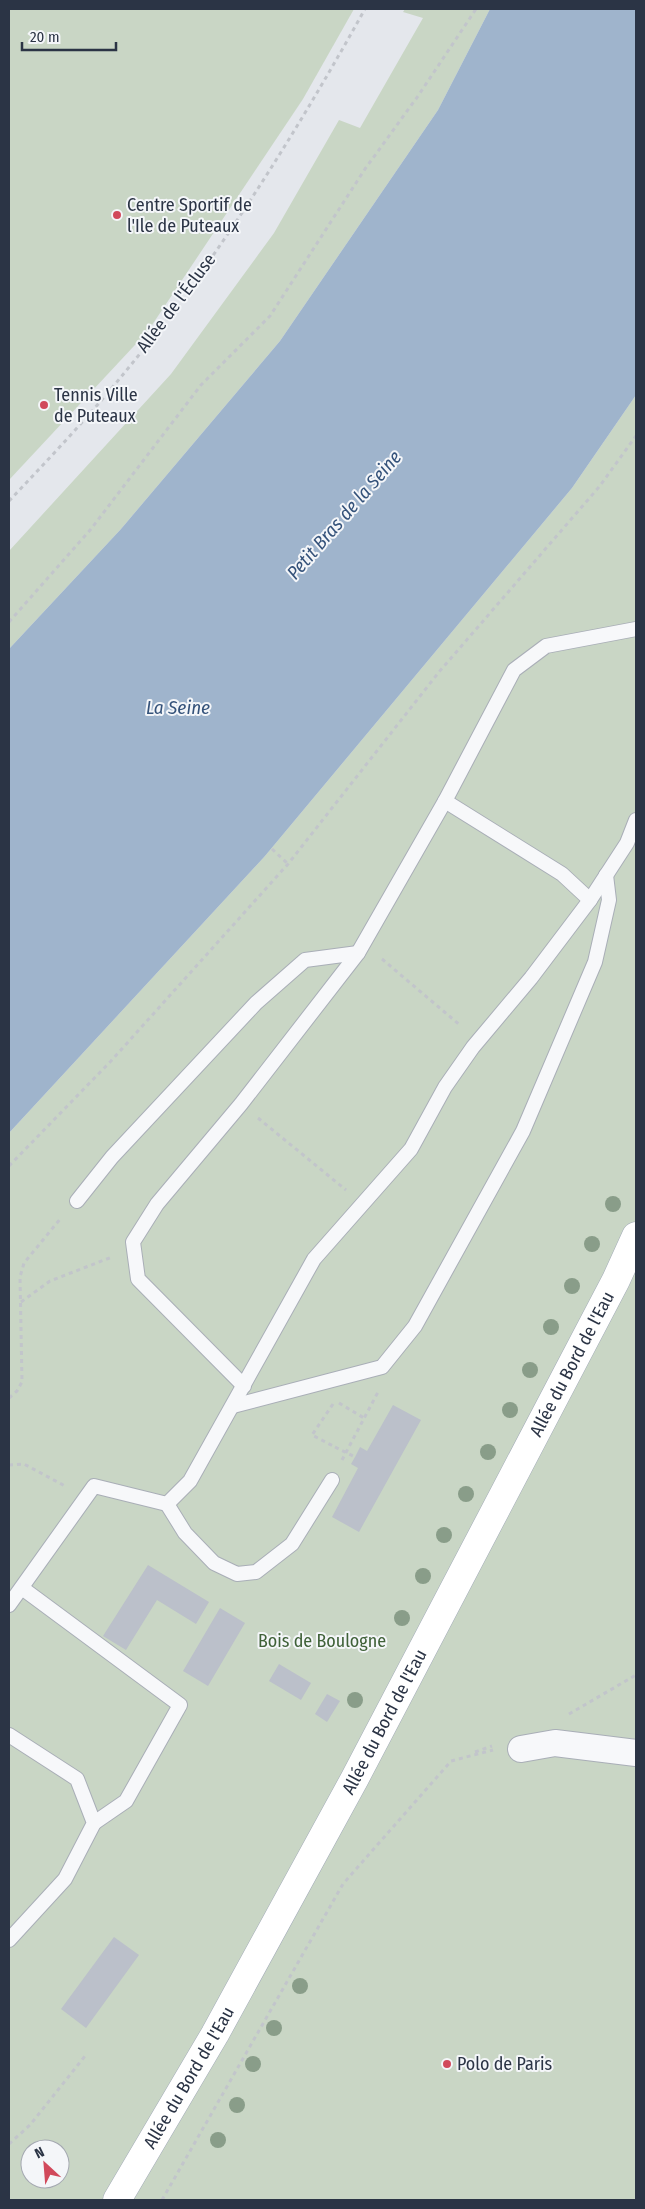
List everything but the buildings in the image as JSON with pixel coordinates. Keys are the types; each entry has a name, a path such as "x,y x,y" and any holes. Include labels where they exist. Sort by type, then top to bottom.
{"main road":[{"name":"Allée du Bord de l'Eau","path":"117,2200 215,2034 355,1778 611,1288 636,1236"}],"street":[{"path":"521,1749 555,1743 636,1753"}],"lane":[{"path":"244,1386 138,1279 133,1242 157,1204 241,1104 361,948 445,801 514,670 546,646 636,629"},
{"path":"445,801 562,874 590,900"},
{"path":"166,1504 190,1481 314,1259 410,1149 445,1086 478,1041 531,978 590,900 627,843 636,820"},
{"path":"233,1406 382,1367 415,1326 523,1131 595,962 609,900 606,876"},
{"path":"77,1201 112,1157 256,1003 305,960 361,948"},
{"path":"9,1605 94,1486 166,1504 184,1533 214,1564 237,1574 256,1572 292,1544 332,1480"},
{"path":"9,1940 65,1879 94,1822 126,1801 180,1705 22,1588"},
{"path":"10,1739 77,1779 94,1822"}],"path":[{"name":"Allée de l'Écluse","path":"9,501 115,384 183,296 264,181 365,9"},
{"path":"9,622 91,529 201,385 270,316 365,169 476,9"},
{"path":"9,1166 111,1061 288,864 439,672 599,487 636,436"},
{"path":"272,849 288,864"},
{"path":"361,948 478,1041"},
{"path":"241,1104 362,1203"},
{"path":"9,1398 17,1391 22,1382 20,1278 24,1263 77,1201"},
{"path":"21,1302 50,1281 88,1265 134,1250"},
{"path":"332,1480 386,1378 382,1367"},
{"path":"355,1456 312,1435 335,1400 364,1418"},
{"path":"9,1465 24,1464 86,1498"},
{"path":"162,2200 343,1884 451,1761 490,1750 521,1749"},
{"path":"9,2143 30,2125 85,2056"}],"green space":[{"name":"Centre Sportif de l'Ile de Puteaux","path":"9,9 354,9 303,99 148,331 9,480"},
{"path":"405,9 490,9 438,110 280,341 121,529 9,649 9,551 171,374 274,233 339,120 360,128 423,18 403,12"},
{"name":"Bois de Boulogne","path":"636,395 636,2200 9,2200 9,1133 265,856 572,488"}],"water":[{"name":"La Seine","path":"490,9 636,9 636,395 572,488 265,856 9,1133 9,649 121,529 280,341 438,110"}],"place":[{"name":"Centre Sportif de l'Ile de Puteaux","path":"117,215"},
{"name":"Tennis Ville de Puteaux","path":"44,405"},
{"name":"Polo de Paris","path":"447,2064"}],"water label":[{"name":"Petit Bras de la Seine","path":"344,515"}]}
